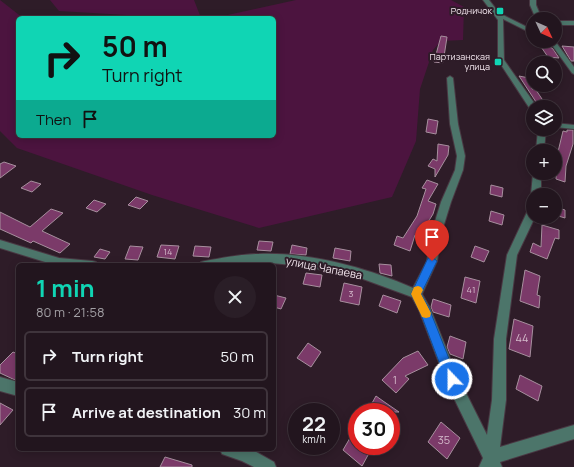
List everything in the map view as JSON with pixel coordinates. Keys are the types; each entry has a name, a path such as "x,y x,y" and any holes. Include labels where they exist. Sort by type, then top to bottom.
{"street":[{"path":"486,0 499,15 501,20 501,60 528,100"},
{"path":"533,0 533,5 536,12"},
{"path":"499,15 526,28"},
{"path":"562,22 574,23"},
{"path":"557,48 574,72"},
{"path":"450,78 454,124 461,156 459,170 446,202 437,231 432,261 416,294 424,308 452,379 490,464"},
{"path":"562,126 574,127"},
{"path":"490,464 499,400 500,340 512,255 526,224"},
{"path":"0,244 59,262 70,263"},
{"name":"улица Чапаева","path":"223,263 268,258 307,263 390,282 416,294"},
{"path":"0,384 16,389"},
{"path":"490,464 574,432"},
{"path":"234,451 245,454 269,467"}],"shaded area":[{"path":"0,0 20,16 16,16 16,138 276,138 276,16 223,16 296,0 451,0 464,7 463,40 441,41 433,50 420,89 416,141 392,197 259,228 152,195 17,148 0,131"},
{"path":"50,0 194,0 200,16 125,16 126,15 59,11"}],"building":[{"path":"441,36 447,37 443,63 434,62"},
{"path":"562,46 574,47 574,61 571,61"},
{"path":"542,48 552,48 558,56 547,56"},
{"path":"519,76 526,77 526,87"},
{"path":"529,92 537,92 543,100 535,100"},
{"path":"428,119 438,121 436,134 426,132"},
{"path":"567,130 573,130 573,144 566,166 565,182 559,180 562,180 562,144 560,144 563,131 567,132"},
{"path":"438,144 449,146 448,155 435,177 435,169 428,166 433,159 437,161"},
{"path":"4,162 16,166 0,178 0,164"},
{"path":"427,180 438,184 428,201 436,204 433,214 419,237 415,235 410,251 394,245 397,236 403,238 417,216 426,189 422,188"},
{"path":"31,181 41,184 32,192 21,188"},
{"path":"491,185 503,188 502,197 490,194"},
{"path":"136,197 148,201 140,209 128,205"},
{"path":"94,200 106,204 97,212 86,208"},
{"path":"51,209 63,213 42,231 70,244 60,253 33,241 31,243 0,229 0,212 30,227"},
{"path":"562,209 565,210 565,218 562,217"},
{"path":"491,211 504,215 502,225 489,221"},
{"path":"542,225 559,230 559,239 555,238 547,259 530,252 533,243 541,247"},
{"path":"259,241 273,242 271,251 257,250"},
{"path":"161,245 179,246 175,259 157,257"},
{"path":"292,245 307,248 306,255 290,254"},
{"path":"130,246 143,247 138,260 125,259"},
{"path":"195,246 211,247 209,257 193,256"},
{"path":"475,246 489,251 484,262 471,257"},
{"path":"335,248 351,251 350,261 333,258"},
{"path":"100,249 110,252 105,259 94,257"},
{"path":"379,264 391,265 392,276 380,273"},
{"path":"525,270 540,276 537,295 540,296 539,308 520,301"},
{"path":"306,273 322,275 320,287 303,284"},
{"path":"465,277 480,281 476,303 461,298"},
{"path":"344,283 362,287 359,305 340,301"},
{"path":"383,295 401,301 397,313 379,306"},
{"path":"276,296 286,298 281,309 276,308"},
{"path":"433,299 451,305 449,317 433,312 431,307"},
{"path":"514,319 533,326 530,357 509,349"},
{"path":"450,336 466,342 463,359 450,354 447,347"},
{"path":"308,343 321,352 311,367 297,358"},
{"path":"418,351 428,365 405,376 409,379 396,393 382,380 403,358"},
{"path":"13,352 16,353 16,379 15,380 0,373 0,365"},
{"path":"520,375 542,386 538,401 516,389"},
{"path":"376,396 386,403 372,403"},
{"path":"0,403 13,410 0,425"},
{"path":"441,422 460,438 447,459 428,442"},
{"path":"348,441 348,454 343,450"},
{"path":"349,455 368,455 362,466"},
{"path":"165,457 192,465 192,467 160,467"}],"slow traffic":[{"path":"418,290 416,294 426,313"}],"place":[{"name":"Родничок","path":"500,11"},
{"name":"Партизанская улица","path":"498,62"}],"route":[{"path":"432,261 416,294 424,308 452,379"}]}
